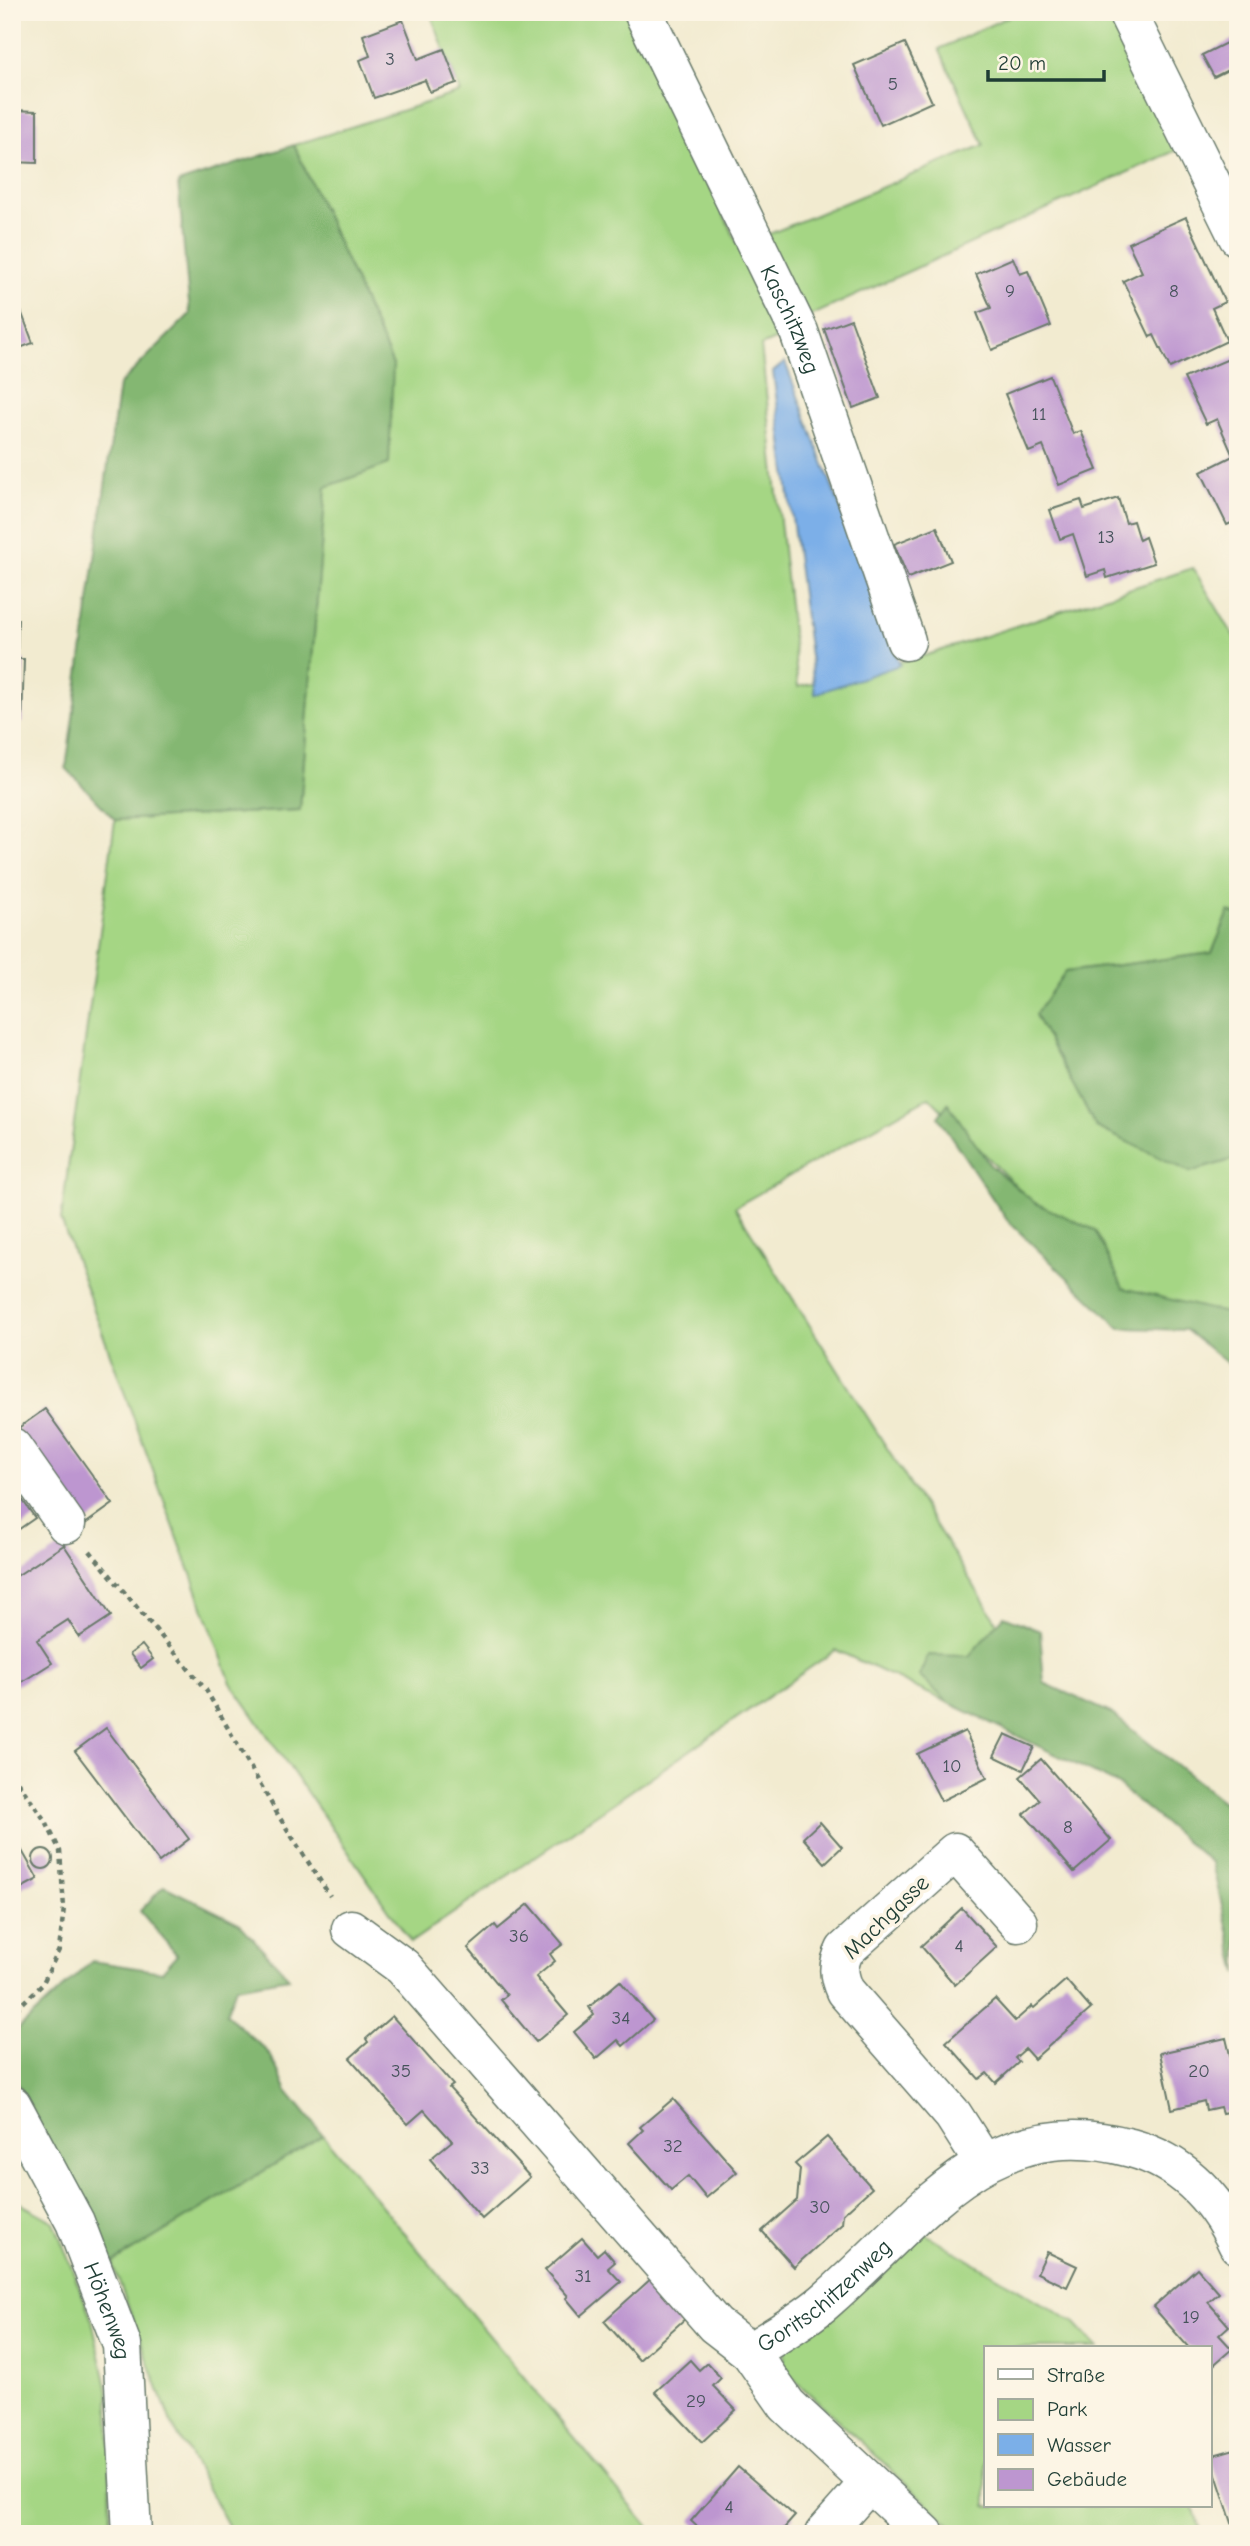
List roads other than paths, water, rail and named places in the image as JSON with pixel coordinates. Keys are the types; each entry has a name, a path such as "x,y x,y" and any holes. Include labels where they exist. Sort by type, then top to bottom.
{"street":[{"name":"Kaschitzweg","path":"643,12 799,332 906,641"},
{"path":"1128,12 1238,237"},
{"path":"12,1447 66,1524"},
{"name":"Machgasse","path":"983,2162 953,2115 845,1991 838,1976 839,1962 845,1950 955,1852 1018,1923"},
{"name":"Goritschitzenweg","path":"351,1929 403,1967 706,2315 750,2352 827,2300 945,2188 983,2162 1023,2147 1073,2138 1110,2142 1141,2151 1172,2166 1207,2194 1238,2245"},
{"name":"Höhenweg","path":"12,2105 75,2222 122,2345 132,2534"},
{"path":"750,2352 787,2404 925,2534"},
{"path":"824,2534 869,2483"}],"water":[{"path":"785,362 900,665 815,694 773,372"}]}
